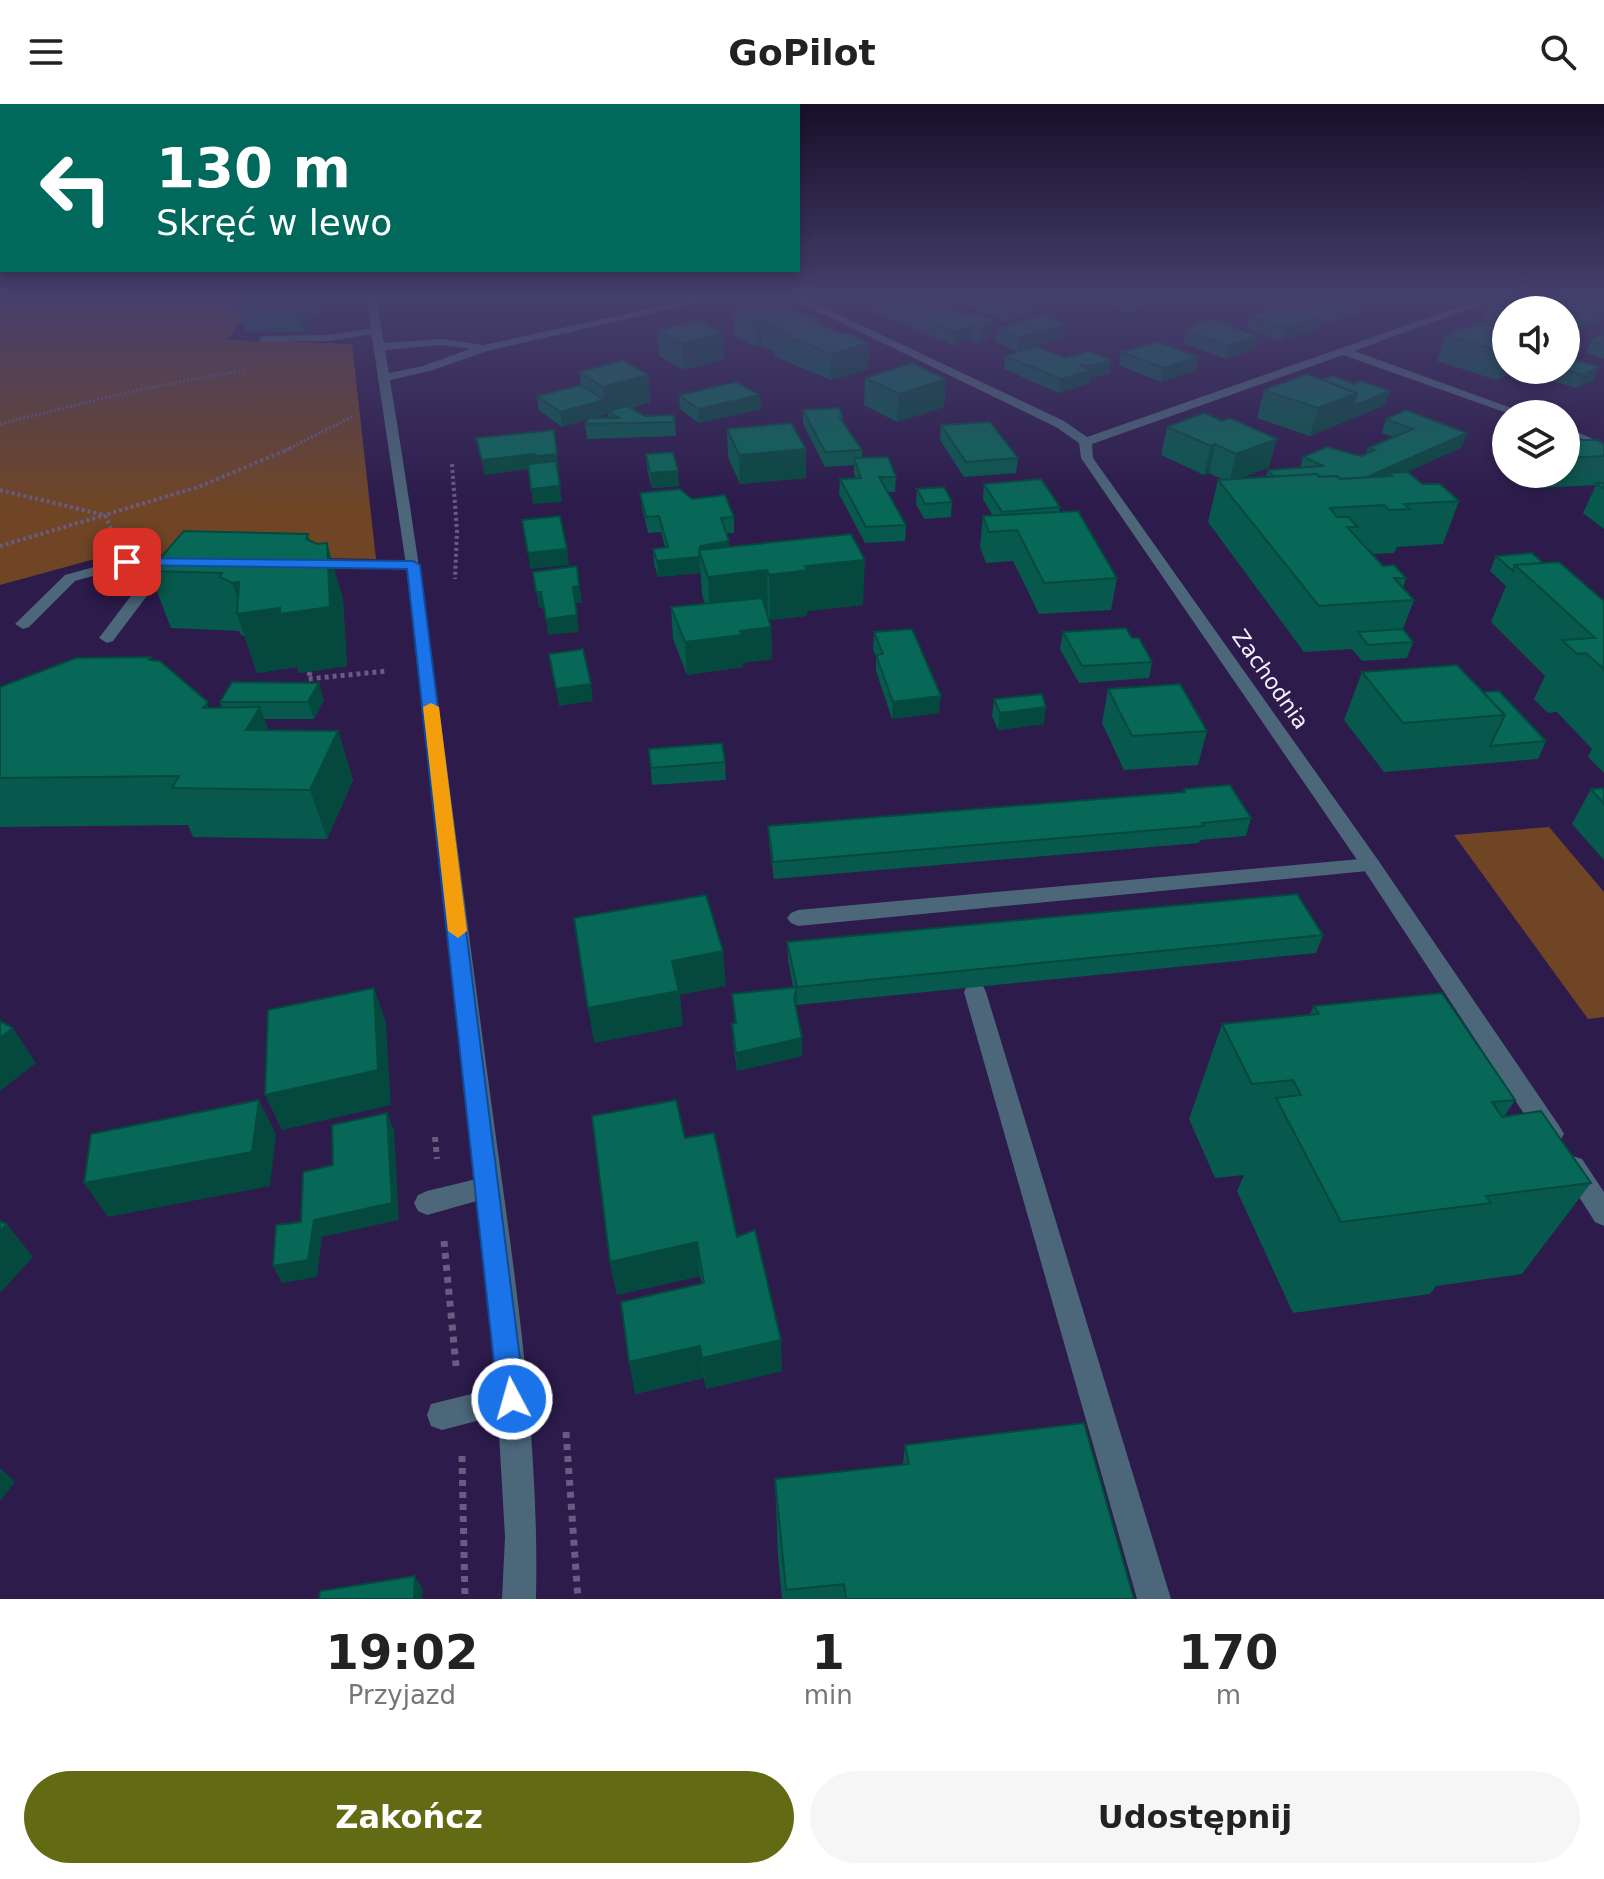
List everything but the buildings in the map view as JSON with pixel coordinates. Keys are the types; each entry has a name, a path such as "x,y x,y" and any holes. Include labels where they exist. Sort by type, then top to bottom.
{"street":[{"path":"383,367 413,565 489,1187 512,1399 521,1537 519,1599"},
{"path":"385,377 432,367"},
{"path":"940,367 1060,424 1085,442 1298,367"},
{"path":"1388,367 1492,403"},
{"path":"1580,438 1604,449"},
{"name":"Zachodnia","path":"1085,442 1087,458 1371,865 1604,1214"},
{"path":"23,624 70,578 127,562 202,564"},
{"path":"107,638 150,581 157,564"},
{"path":"293,564 413,565"},
{"path":"798,918 1371,865"},
{"path":"975,992 1154,1599"},
{"path":"427,1203 489,1187"},
{"path":"442,1415 512,1399"}],"path":[{"path":"0,424 137,390 251,369"},
{"path":"0,546 158,503 258,465 356,415"},
{"path":"0,490 105,515"},
{"path":"105,515 127,562"},
{"path":"310,672 308,679 393,670"}],"shaded area":[{"path":"0,367 355,367 376,559 113,554 0,585"},
{"path":"1549,827 1604,892 1604,1017 1588,1019 1454,835"}],"slow traffic":[{"path":"431,707 458,931"}],"route":[{"path":"127,562 413,565 512,1399"}]}
